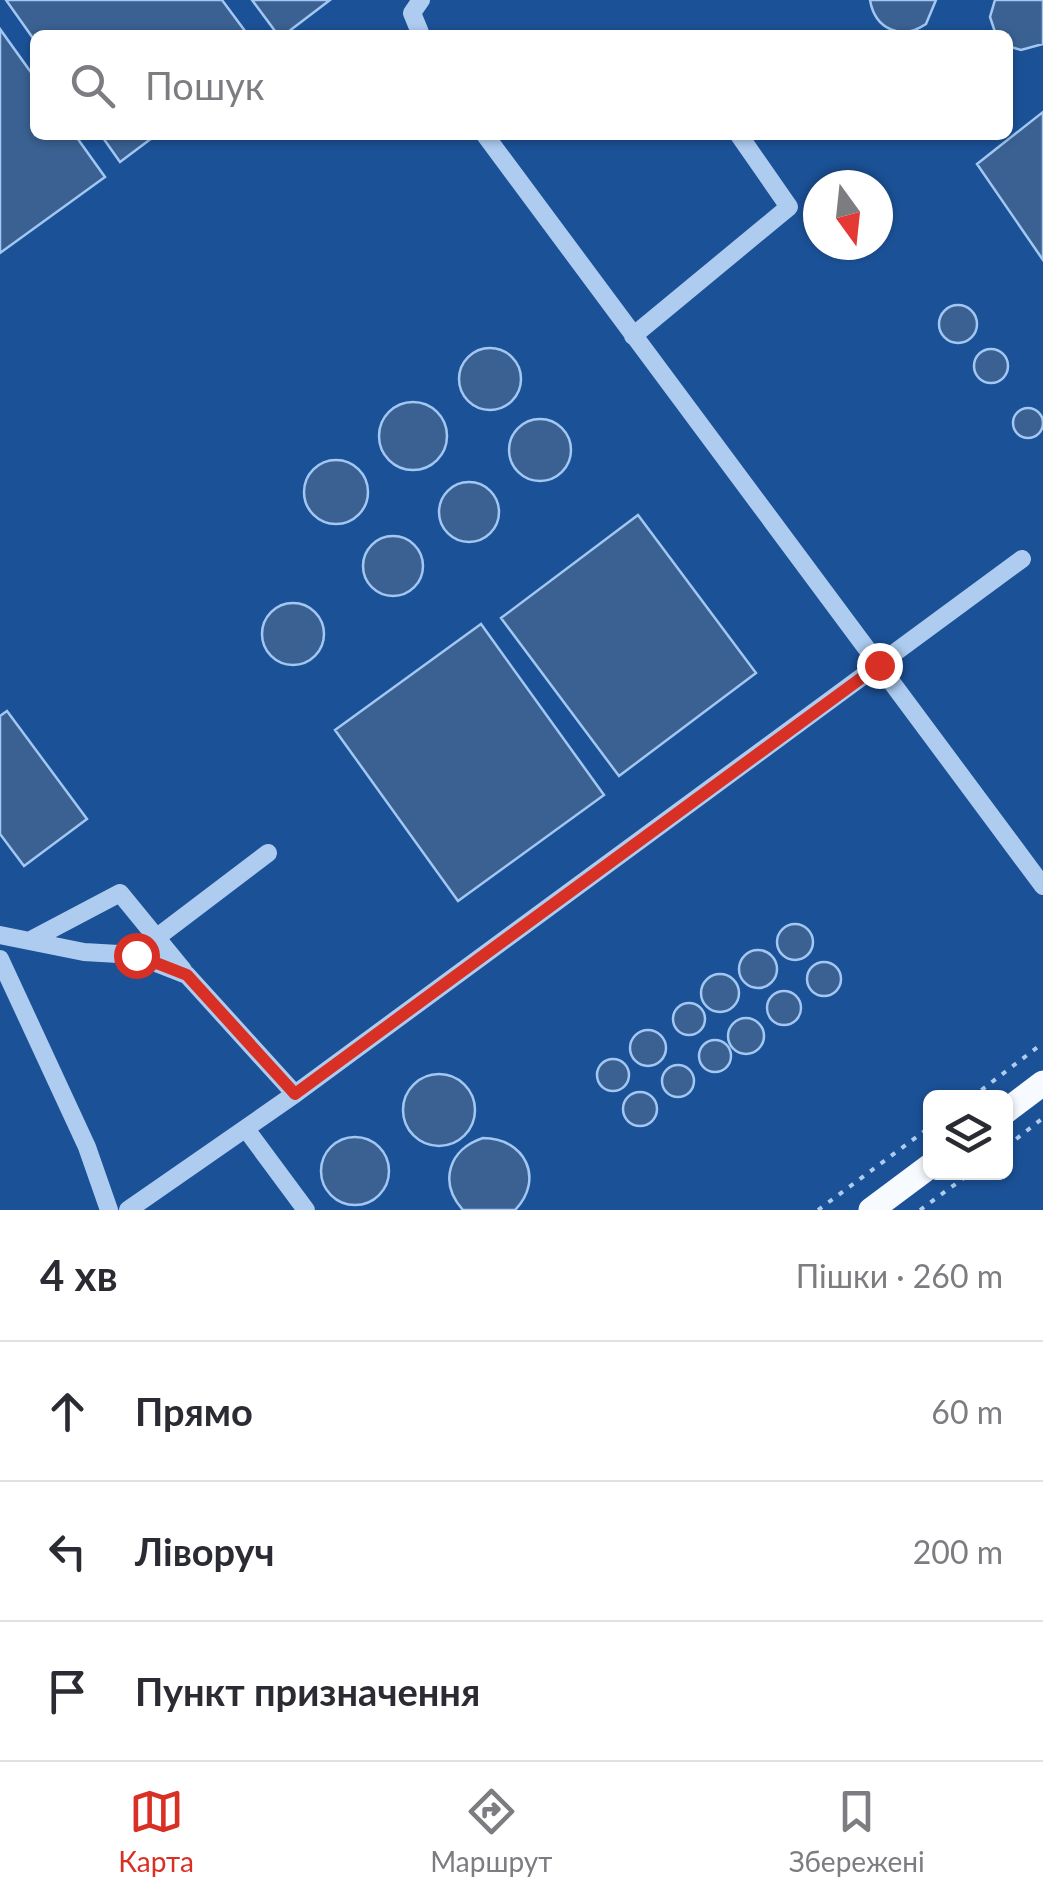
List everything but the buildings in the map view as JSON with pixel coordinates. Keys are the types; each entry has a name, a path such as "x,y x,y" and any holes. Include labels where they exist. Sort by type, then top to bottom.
{"main road":[{"path":"1013,1106 1043,1083"},
{"path":"871,1210 923,1171"}],"lane":[{"path":"419,30 412,13 420,0"},
{"path":"489,140 1043,886"},
{"path":"634,336 789,207 742,140"},
{"path":"128,1210 295,1094 1022,560"},
{"path":"156,938 268,853"},
{"path":"28,941 120,893 187,975 295,1094"},
{"path":"0,935 84,952 136,955 187,975"},
{"path":"0,959 87,1147 109,1210"},
{"path":"246,1129 306,1210"}],"path":[{"path":"981,1090 1043,1043"},
{"path":"1013,1142 1043,1118"},
{"path":"818,1210 923,1132"},
{"path":"920,1210 961,1180"}],"water":[{"path":"6,0 222,0 244,30 30,30 30,34"},
{"path":"252,0 330,0 291,30 274,30"},
{"path":"870,0 936,0 926,24 914,30 890,29 873,10"},
{"path":"995,0 1043,0 1043,44 1021,50 1013,48 1013,30 994,30 990,17"},
{"path":"0,29 30,71 30,140 79,140 105,177 0,253"},
{"path":"1043,112 1043,260 977,164 1007,140 1013,140 1013,136"},
{"path":"105,140 149,140 120,162"},
{"path":"958,305 971,311 977,324 971,337 958,343 945,337 939,324 945,311"},
{"path":"490,348 512,357 521,379 512,401 490,410 468,401 459,379 468,357"},
{"path":"991,349 1003,354 1008,366 1003,378 991,383 979,378 974,366 979,354"},
{"path":"413,402 437,412 447,436 437,460 413,470 389,460 379,436 389,412"},
{"path":"1028,408 1039,412 1043,423 1039,434 1028,438 1017,434 1013,423 1017,412"},
{"path":"540,419 562,428 571,450 562,472 540,481 518,472 509,450 518,428"},
{"path":"336,460 359,469 368,492 359,515 336,524 313,515 304,492 313,469"},
{"path":"469,482 490,491 499,512 490,533 469,542 448,533 439,512 448,491"},
{"path":"638,515 756,673 619,776 501,618"},
{"path":"393,536 414,545 423,566 414,587 393,596 372,587 363,566 372,545"},
{"path":"293,603 315,612 324,634 315,656 293,665 271,656 262,634 271,612"},
{"path":"481,624 604,795 458,901 335,730"},
{"path":"7,711 87,819 24,866 0,834 0,716"},
{"path":"795,924 808,929 813,942 808,955 795,960 782,955 777,942 782,929"},
{"path":"758,950 772,955 777,969 772,983 758,988 744,983 739,969 744,955"},
{"path":"824,962 836,967 841,979 836,991 824,996 812,991 807,979 812,967"},
{"path":"720,974 733,980 739,993 733,1006 720,1012 707,1006 701,993 707,980"},
{"path":"784,991 796,996 801,1008 796,1020 784,1025 772,1020 767,1008 772,996"},
{"path":"689,1003 700,1008 705,1019 700,1030 689,1035 678,1030 673,1019 678,1008"},
{"path":"746,1018 759,1023 764,1036 759,1049 746,1054 733,1049 728,1036 733,1023"},
{"path":"648,1030 661,1035 666,1048 661,1061 648,1066 635,1061 630,1048 635,1035"},
{"path":"715,1040 726,1045 731,1056 726,1067 715,1072 704,1067 699,1056 704,1045"},
{"path":"613,1059 624,1064 629,1075 624,1086 613,1091 602,1086 597,1075 602,1064"},
{"path":"678,1065 689,1070 694,1081 689,1092 678,1097 667,1092 662,1081 667,1070"},
{"path":"439,1074 464,1085 475,1110 464,1135 439,1146 414,1135 403,1110 414,1085"},
{"path":"640,1092 652,1097 657,1109 652,1121 640,1126 628,1121 623,1109 628,1097"},
{"path":"355,1137 379,1147 389,1171 379,1195 355,1205 331,1195 321,1171 331,1147"},
{"path":"483,1138 510,1145 526,1162 529,1186 515,1210 463,1210 455,1199 449,1178 455,1158"}],"route":[{"path":"136,955 187,975 295,1094 879,665"}]}
